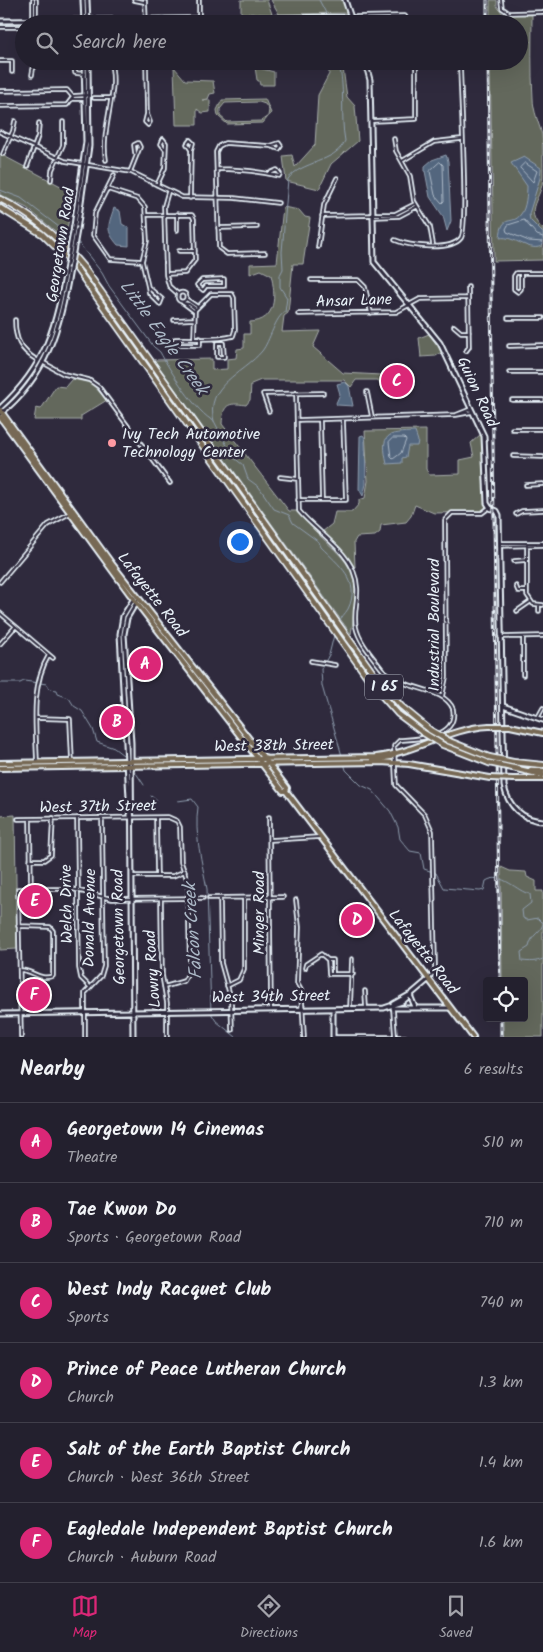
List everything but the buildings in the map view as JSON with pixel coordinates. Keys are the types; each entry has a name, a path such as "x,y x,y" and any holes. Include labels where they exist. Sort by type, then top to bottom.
{"highway":[{"name":"I 65","path":"0,200 24,212 47,229 85,270 389,694 430,730 449,741 489,757 531,765 543,764"},
{"name":"I 65","path":"0,208 42,234 77,270 385,700 404,719 443,745 489,763 543,773"}],"main road":[{"name":"Lafayette Road","path":"0,412 136,599 283,791 286,791 473,1037"},
{"name":"Lafayette Road","path":"136,599 270,765 287,788 286,791"},
{"name":"West 38th Street","path":"353,760 395,754 461,730 489,726 510,726 543,733"},
{"path":"248,759 253,750"},
{"path":"369,762 391,757 395,754"},
{"name":"West 38th Street","path":"0,768 65,768 248,759 353,760 395,763 490,778 543,779"},
{"path":"192,766 194,763 213,760"},
{"name":"West 38th Street","path":"0,763 83,762 192,766 283,765 335,760"},
{"path":"175,766 190,761"},
{"path":"65,768 83,762"},
{"path":"12,768 34,766 37,763"},
{"path":"278,776 279,769 283,765"}],"street":[{"path":"33,15 34,0"},
{"path":"85,0 86,15"},
{"path":"134,0 145,1 146,15"},
{"path":"199,0 199,15"},
{"path":"346,0 350,15"},
{"path":"501,0 502,8 508,12 543,12"},
{"path":"0,21 15,21"},
{"path":"0,27 15,27"},
{"path":"0,61 12,61 12,72"},
{"path":"32,75 33,70"},
{"path":"75,70 75,73 87,74"},
{"name":"Georgetown Road","path":"0,412 20,395 41,362 59,326 77,230 85,164 88,97 87,70"},
{"path":"106,160 107,115 112,98 110,70"},
{"path":"146,70 147,114"},
{"name":"Guion Road","path":"368,70 370,78 372,215 375,264 441,346 486,444 487,503 498,513 504,782 507,795 519,813 534,820 543,821"},
{"path":"370,121 416,119 416,70"},
{"path":"395,240 413,246 453,244 461,238 464,230 460,70"},
{"path":"0,91 66,90 72,97 112,98"},
{"path":"0,106 66,105 72,97"},
{"path":"88,97 94,98"},
{"path":"3,154 15,121"},
{"path":"51,180 63,143 63,122"},
{"path":"27,167 38,136 39,123"},
{"path":"0,132 57,157 130,172 168,191 190,198 278,202"},
{"path":"394,139 395,149 410,176 415,205 430,227 433,245"},
{"path":"402,161 434,142 462,139"},
{"path":"265,253 227,254 221,251 218,246 217,150 223,144 270,146"},
{"path":"157,185 164,170 165,149"},
{"path":"190,198 191,150"},
{"path":"130,172 135,153"},
{"name":"Georgetown Road","path":"41,362 55,325 85,164"},
{"path":"217,169 270,173"},
{"path":"114,175 94,214 92,235 110,259 142,261"},
{"path":"318,248 322,216 328,196 337,178"},
{"path":"107,189 140,200 145,207 147,241 142,261 149,293 160,304 162,299 148,287"},
{"path":"168,191 164,214 166,274 169,286 178,294"},
{"path":"322,216 399,216 415,205"},
{"path":"176,214 177,230"},
{"path":"146,215 192,215 194,219 195,260 186,272 166,274"},
{"path":"218,228 257,227"},
{"path":"179,251 195,251"},
{"path":"521,273 521,289 517,292 514,289 514,276 516,273 521,273 543,273"},
{"path":"224,286 206,286 203,290 197,285 202,280 224,279 224,286 224,293"},
{"path":"311,280 358,280 365,288 370,312"},
{"path":"466,351 469,347 468,287"},
{"path":"178,294 184,293 186,299 196,309"},
{"path":"178,294 177,299 196,309"},
{"path":"194,338 196,309 210,294 231,294 234,297 235,331 231,337 217,338 200,338 194,338 175,338 175,345 200,345 200,338"},
{"name":"Ansar Lane","path":"298,314 396,312 420,299 468,298"},
{"path":"183,303 186,299"},
{"path":"508,318 543,318"},
{"path":"174,320 194,319"},
{"path":"15,320 19,344 28,354 64,374 89,380 98,386 170,483"},
{"path":"454,326 461,332 469,332"},
{"path":"217,338 217,343 217,357 224,357 223,343 217,343"},
{"path":"509,346 543,345"},
{"path":"510,372 543,372"},
{"path":"367,392 372,417"},
{"path":"296,393 299,511 350,565 359,592 356,628 361,640 382,669 400,683 442,696"},
{"path":"269,411 263,394 323,393"},
{"path":"512,400 543,400"},
{"path":"297,420 456,415 472,410"},
{"path":"320,420 322,500"},
{"path":"298,500 346,500 343,420"},
{"path":"512,429 543,429"},
{"path":"513,456 543,457"},
{"path":"280,477 298,479"},
{"path":"526,485 543,484"},
{"name":"Industrial Boulevard","path":"395,754 394,746 397,741 422,739 444,732 450,726 453,718 453,709 442,696 446,679 444,520 452,514 481,513 490,507"},
{"path":"516,514 522,511 543,510"},
{"path":"0,582 48,525 72,512"},
{"path":"499,544 543,544"},
{"path":"499,544 543,544"},
{"path":"527,545 527,591 530,602"},
{"path":"514,561 527,560"},
{"path":"516,586 518,591 527,591"},
{"name":"Georgetown Road","path":"133,1037 129,764 120,634 123,616 136,599"},
{"path":"530,602 543,605"},
{"path":"517,611 530,602"},
{"path":"539,605 539,611"},
{"path":"0,613 53,658"},
{"path":"0,644 15,626"},
{"path":"500,637 543,636"},
{"path":"523,637 523,675"},
{"path":"37,763 36,718 39,686 49,655"},
{"path":"311,661 334,665"},
{"path":"503,706 543,720"},
{"path":"538,718 543,708"},
{"path":"36,718 70,719 72,762"},
{"path":"395,754 395,778 398,788 425,814 431,826 435,968 428,979"},
{"path":"156,817 157,876"},
{"name":"West 37th Street","path":"18,819 171,817 177,821 180,827 180,859 185,872"},
{"name":"Minger Road","path":"269,817 271,1009"},
{"path":"30,860 44,860 51,855 53,818"},
{"name":"Welch Drive","path":"77,818 79,968 81,978 89,986"},
{"name":"Donald Avenue","path":"84,1012 84,997 89,986 100,976 104,966 102,818"},
{"path":"30,819 31,889"},
{"path":"270,840 320,837"},
{"path":"131,876 174,876 185,872 188,881 189,973 182,982 164,987"},
{"path":"21,1037 18,889 78,890 103,898 203,898"},
{"path":"209,898 283,897"},
{"path":"220,898 222,965 232,1010 232,1030"},
{"path":"227,986 239,980 244,969 244,898"},
{"name":"Lowry Road","path":"161,899 162,975 167,1011 167,1037"},
{"path":"296,900 300,931 297,983 302,992 304,1037"},
{"path":"18,926 52,928 52,976 40,978 28,971 19,970"},
{"path":"305,968 306,964 321,954 328,960 329,974 353,974"},
{"path":"350,1008 353,974 352,959"},
{"name":"West 34th Street","path":"0,1014 334,1008 394,1009 428,979"},
{"path":"365,991 366,1008"},
{"path":"410,995 415,1008"},
{"path":"395,1036 394,1009 437,1006 450,1008"},
{"path":"334,1008 334,1037 405,1037"},
{"path":"84,1012 85,1037"}],"green space":[{"path":"241,0 267,0 272,14 241,13"},
{"path":"271,0 345,0 350,13 279,14"},
{"path":"490,0 497,0 497,6 503,14 532,15 533,103 542,135 543,161 542,185 533,210 537,222 543,229 543,260 494,261 490,70 528,70 528,15 490,15"},
{"path":"174,70 177,70 185,80 213,81 215,93 210,94 208,99 202,100 210,100 210,112 202,113 197,109 197,125 176,125"},
{"path":"255,70 274,72 274,85 260,85"},
{"path":"329,70 343,70 347,97 355,106 358,141 331,164 319,189 286,181 283,156 292,155 295,167 315,145 318,95 329,74"},
{"path":"265,99 271,113 263,123 227,124 218,116 217,110 222,100","holes":["259,102 265,104 269,110 268,116 261,121 227,122 220,116 220,109 225,103"]},
{"path":"0,154 74,193 65,239 27,208 0,195"},
{"path":"283,207 299,210 305,217 310,218 303,264 293,264 288,313 284,316 282,332 320,331 313,347 343,373 381,375 380,385 378,380 356,380 351,387 344,380 261,380 251,384 250,400 246,405 234,404 227,406 222,424 289,511 297,511 346,562 352,574 355,588 355,608 351,634 154,360 212,359 212,370 227,369 227,359 236,358 237,349 244,348 244,334 250,334 250,322 259,321 270,312 274,298 271,275 261,270 250,274 250,264 277,263"},
{"path":"429,334 442,352 436,356 421,357 419,338"},
{"path":"72,379 91,383 107,400 81,416 81,420 34,420 36,408 41,409 56,386 65,387"},
{"path":"426,430 426,469 429,475 460,474 460,460 474,457 471,443 481,434 486,442 487,503 483,512 434,513 415,505 411,516 406,522 381,525 380,532 375,536 357,537 354,542 355,567 322,532 332,524 335,512 352,512 359,504 359,500 365,498 368,481 365,431"},
{"path":"15,815 17,949 0,950 0,816"},
{"path":"501,867 510,871 526,872 527,877 536,881 536,891 543,891 543,1037 503,1037 503,1022 528,1022 528,977 502,977"}],"water":[{"path":"446,155 448,161 451,221 447,231 443,216 430,197 425,171 425,166 432,160"},
{"path":"524,157 541,168 540,178 529,214 530,220 543,233 543,245 538,247 528,246 511,239 500,238 505,222 518,218 524,208 527,186 511,163"},
{"path":"114,208 120,211 122,224 129,228 129,246 118,245 109,231"},
{"path":"345,382 349,386 353,406 337,405 336,403 340,394 337,384"},
{"path":"415,432 418,441 417,446 408,446 406,457 402,458 402,463 387,464 384,446 388,437 392,434"},
{"path":"363,435 365,438 366,484 363,496 359,489 360,436"}],"waterway":[{"path":"319,0 327,15"},
{"path":"214,421 212,409 220,389 262,351 275,324 285,312 287,298 280,287 280,275 283,269 282,252 288,179 301,169 334,154 345,141 340,70"},
{"name":"Little Eagle Creek","path":"0,190 21,198 72,237"},
{"name":"Little Eagle Creek","path":"77,241 154,347 160,352 192,401 207,417 214,421 233,457 243,465 248,479 259,487 274,509 289,515 293,523 319,542 321,547 346,574 352,590 352,599 339,622"},
{"name":"Little Eagle Creek","path":"334,635 329,655 321,669 322,686 346,770 361,785 372,790 390,811 398,827 400,839 410,851 421,853 424,869 436,873 444,888 480,891 484,890 486,881 492,879 504,880 530,894 531,903 522,910 523,918 527,920 538,918 543,923"},
{"name":"Falcon Creek","path":"0,683 20,683 24,681 47,684 50,689 57,690 58,694 69,698 74,706 82,711 93,729 97,742 114,748 123,755"},
{"name":"Falcon Creek","path":"136,773 144,785"},
{"name":"Falcon Creek","path":"151,796 157,801"},
{"name":"Falcon Creek","path":"178,801 192,799 198,807 198,838 207,889 211,1013 216,1021 236,1037"},
{"name":"Little Eagle Creek","path":"543,924 532,939 529,947 521,952 522,961 533,962 543,959"}],"railway":[{"path":"487,0 487,15"},
{"path":"488,70 500,977"},
{"path":"501,1022 501,1037"}],"place":[{"name":"West Indy Racquet Club","path":"397,381"},
{"name":"Ivy Tech Automotive Technology Center","path":"112,443"},
{"name":"Georgetown 14 Cinemas","path":"145,664"},
{"name":"Tae Kwon Do","path":"117,722"},
{"name":"Salt of the Earth Baptist Church","path":"35,901"},
{"name":"Prince of Peace Lutheran Church","path":"357,920"},
{"name":"Eagledale Independent Baptist Church","path":"34,995"}]}
